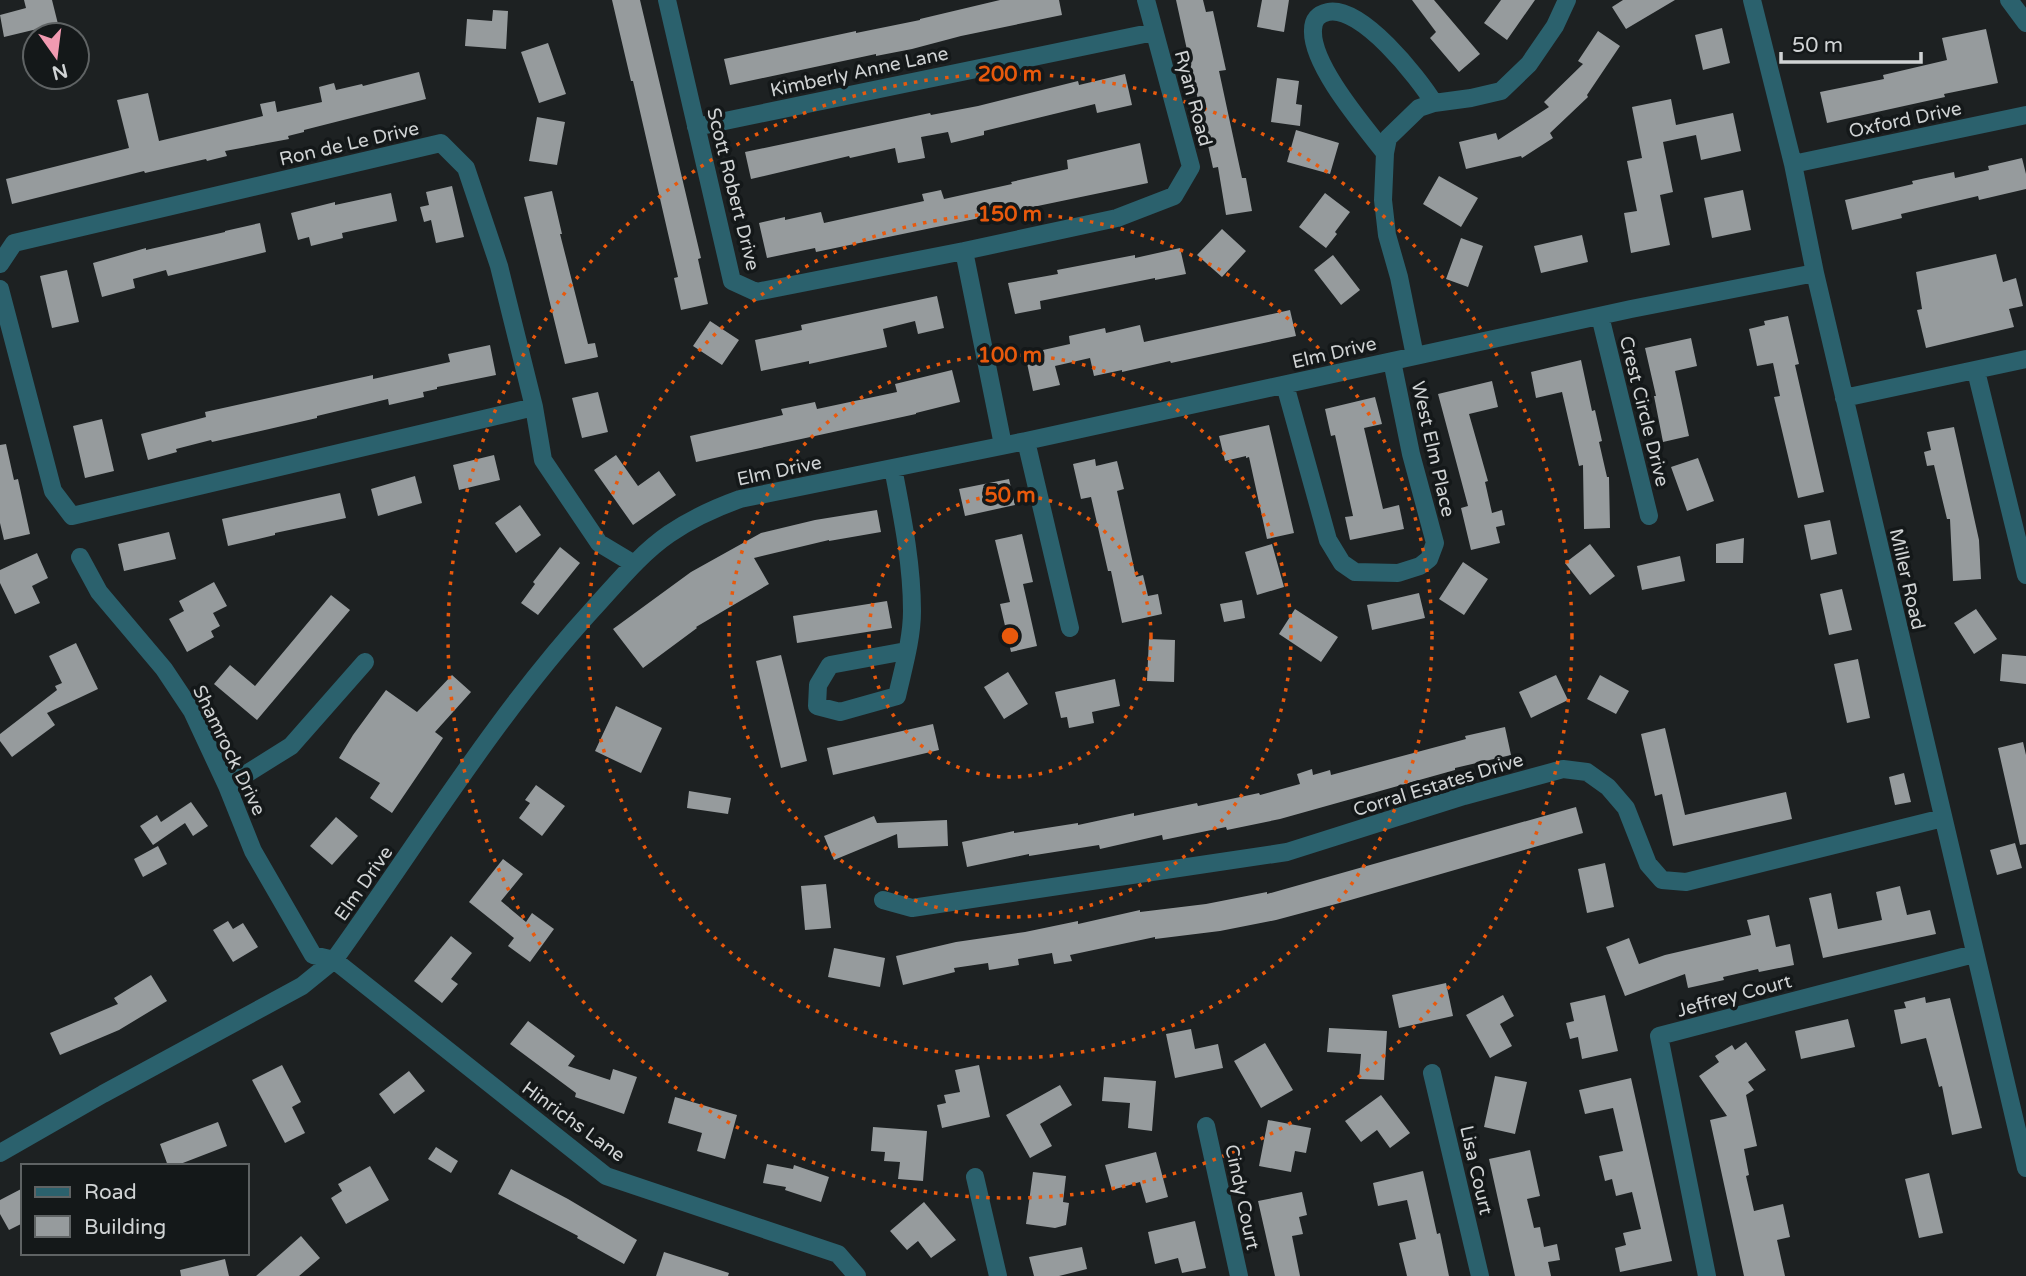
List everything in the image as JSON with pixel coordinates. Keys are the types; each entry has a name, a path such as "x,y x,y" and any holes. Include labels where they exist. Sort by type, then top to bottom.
{"street":[{"name":"Scott Robert Drive","path":"667,0 732,281 757,292 964,251"},
{"name":"Ryan Road","path":"964,251 1116,218 1174,196 1191,167 1146,0"},
{"path":"1415,356 1399,277 1387,235 1383,200 1388,138 1419,108 1502,91 1529,64 1555,26 1567,0"},
{"name":"Miller Road","path":"1752,0 1793,164 1844,398 2026,1168"},
{"path":"2010,0 2026,23"},
{"path":"1385,153 1337,91 1325,69 1312,31 1315,20 1321,13 1335,10 1346,13 1363,24 1383,40 1423,84 1434,103"},
{"name":"Kimberly Anne Lane","path":"696,127 1154,32"},
{"name":"Oxford Drive","path":"1793,164 2026,115"},
{"name":"Ron de Le Drive","path":"0,264 14,243 441,143 466,168 499,266 534,407 543,460 599,543 634,564"},
{"path":"964,251 1003,445"},
{"name":"Elm Drive","path":"0,1153 302,986 334,960 499,723 568,636 634,564 668,535 706,512 740,499 1026,441 1600,316 1815,273"},
{"path":"0,289 53,491 72,516 534,407"},
{"name":"Crest Circle Drive","path":"1600,316 1649,516"},
{"path":"1844,398 2026,359"},
{"name":"West Elm Place","path":"1285,385 1328,540 1342,563 1355,572 1398,573 1420,566 1429,559 1435,543 1411,454 1392,361"},
{"path":"1976,371 2026,575"},
{"path":"1026,441 1070,628"},
{"path":"893,468 909,562 912,613 906,650 897,696 841,712 817,706 818,685 830,665 906,650"},
{"name":"Shamrock Drive","path":"80,556 99,592 164,669 192,711 227,786 253,851 313,955 334,960"},
{"path":"227,786 291,746 365,662"},
{"name":"Corral Estates Drive","path":"883,901 912,908 1287,852 1464,796 1563,769 1587,772 1608,787 1626,808 1648,864 1662,880 1686,882 1943,818"},
{"name":"Jeffrey Court","path":"1707,1276 1660,1037 1974,954"},
{"name":"Hinrichs Lane","path":"334,960 606,1176 838,1254 857,1276"},
{"name":"Lisa Court","path":"1432,1073 1480,1276"},
{"name":"Cindy Court","path":"1206,1126 1239,1276"},
{"path":"975,1177 998,1276"}],"building":[{"path":"24,0 52,0 57,21 21,21 21,33 4,37 0,15 26,8"},
{"path":"612,0 640,0 701,258 698,259 708,304 681,310 674,278 678,277"},
{"path":"1000,0 1059,0 1062,15 912,49 730,85 724,59 920,20"},
{"path":"1176,0 1203,0 1206,12 1213,11 1226,70 1219,71 1242,178 1246,178 1252,211 1226,215 1218,167 1213,168"},
{"path":"1262,0 1289,0 1284,32 1257,27"},
{"path":"1412,0 1434,0 1480,54 1459,72 1430,38 1436,32"},
{"path":"1501,0 1535,0 1507,40 1484,23"},
{"path":"1623,0 1675,0 1626,29 1612,7"},
{"path":"493,10 508,11 506,49 465,46 467,19 492,21"},
{"path":"1722,28 1730,63 1703,70 1695,35"},
{"path":"1986,29 1998,83 1827,123 1820,92 1884,79 1883,75 1947,60 1942,38"},
{"path":"1598,31 1620,46 1588,97 1550,133 1553,138 1522,158 1521,156 1466,169 1459,142 1496,133 1498,140 1549,107 1544,102 1583,64 1578,61"},
{"path":"548,43 566,94 539,103 521,52"},
{"path":"419,72 426,99 304,130 288,136 289,139 225,151 227,156 145,173 144,171 12,204 6,179 129,148 117,100 148,93 159,141 263,116 260,104 275,101 277,112 322,102 319,87 334,83 336,90"},
{"path":"1125,74 1132,105 1097,113 1095,104 984,131 984,135 951,143 948,132 921,137 925,158 898,163 895,148 751,179 745,152 930,113 931,115 978,106 1078,81 1079,85"},
{"path":"1277,78 1299,81 1296,104 1302,105 1300,126 1271,122"},
{"path":"1671,99 1676,125 1733,113 1741,151 1701,160 1696,135 1663,142 1673,192 1660,195 1670,245 1631,253 1624,213 1637,211 1627,161 1642,158 1632,107"},
{"path":"537,117 565,122 557,165 529,161"},
{"path":"1296,130 1339,143 1330,174 1287,162"},
{"path":"1140,143 1148,183 816,252 815,248 767,258 759,223 821,212 824,223 924,201 922,194 941,190 944,199 1068,169 1067,160"},
{"path":"2022,158 2026,189 1979,200 1978,196 1901,214 1902,218 1852,230 1845,200 1954,172 1955,178 1989,170 1988,166"},
{"path":"1439,176 1478,198 1461,227 1423,204"},
{"path":"452,186 464,237 436,243 431,220 424,222 420,207 429,205 426,192"},
{"path":"1743,190 1751,230 1712,238 1704,198"},
{"path":"552,191 588,344 595,343 598,357 565,364 524,197"},
{"path":"391,193 397,221 342,233 343,238 311,246 309,237 298,240 291,213 335,202 335,205"},
{"path":"1325,193 1350,212 1326,248 1299,227"},
{"path":"260,223 266,252 168,276 166,270 133,279 135,288 102,297 93,263 146,248"},
{"path":"1222,229 1246,251 1222,277 1197,255"},
{"path":"1582,235 1588,262 1541,273 1534,246"},
{"path":"1461,238 1483,246 1468,287 1446,279"},
{"path":"1180,248 1186,274 1040,301 1041,309 1015,314 1008,283 1058,274 1057,270"},
{"path":"1996,254 2003,282 2016,278 2023,306 2009,309 2014,327 1926,348 1917,310 1922,309 1916,272"},
{"path":"1333,255 1360,290 1341,305 1314,270"},
{"path":"67,270 79,322 52,328 40,276"},
{"path":"937,296 944,328 918,334 915,321 883,329 887,347 809,364 809,361 761,371 755,340 802,330 801,325"},
{"path":"1290,310 1296,336 1171,363 1170,361 1094,376 1090,358 1055,366 1060,385 1033,391 1025,354 1070,344 1069,336 1105,328 1106,333 1140,325 1144,342"},
{"path":"1788,316 1799,364 1795,365 1824,492 1798,498 1774,397 1780,396 1773,363 1757,366 1749,329 1765,325 1764,321"},
{"path":"710,321 739,340 722,365 693,346"},
{"path":"1691,338 1697,366 1675,371 1689,436 1663,442 1645,348"},
{"path":"490,345 496,375 437,387 423,392 424,397 389,405 388,399 317,418 212,442 211,440 148,460 141,434 206,417 205,412 373,375 373,379 450,362 448,354"},
{"path":"1581,360 1609,477 1610,528 1584,529 1583,465 1579,466 1562,392 1536,398 1531,372"},
{"path":"952,370 960,402 696,462 690,436 783,415 781,409 815,402 817,409 897,392 895,384"},
{"path":"1492,381 1498,407 1469,414 1488,481 1485,482 1492,513 1502,510 1505,525 1496,527 1500,543 1471,550 1461,508 1468,506 1438,394"},
{"path":"598,392 608,432 582,438 572,398"},
{"path":"1375,397 1382,424 1364,428 1383,509 1399,505 1404,529 1350,540 1345,517 1353,516 1335,435 1331,436 1325,409"},
{"path":"102,419 114,471 85,478 73,426"},
{"path":"1269,425 1294,533 1267,539 1249,457 1225,461 1219,436"},
{"path":"1954,427 1979,540 1981,579 1953,581 1950,519 1947,519 1934,465 1927,466 1924,452 1931,450 1927,432"},
{"path":"6,444 14,480 18,479 30,534 4,540 0,523 0,445"},
{"path":"494,455 500,480 459,490 453,465"},
{"path":"616,455 638,486 659,471 676,495 633,525 594,470"},
{"path":"1698,458 1714,501 1687,511 1671,467"},
{"path":"1095,459 1096,466 1117,461 1124,489 1117,491 1136,577 1143,575 1148,596 1158,594 1162,614 1122,623 1091,497 1081,499 1073,464"},
{"path":"415,476 422,503 378,516 371,489"},
{"path":"1009,479 1015,505 965,516 959,489"},
{"path":"340,493 346,518 228,546 222,519"},
{"path":"520,505 541,535 516,553 495,523"},
{"path":"877,510 881,532 829,540 754,558 769,584 696,627 643,668 613,629 691,572 761,533 815,520"},
{"path":"1830,520 1837,554 1811,560 1804,525"},
{"path":"169,532 176,559 124,571 118,544"},
{"path":"1022,534 1033,582 1023,584 1037,646 1011,652 1000,604 1010,602 995,540"},
{"path":"1744,538 1743,563 1716,563 1716,544"},
{"path":"1272,544 1284,587 1257,595 1245,552"},
{"path":"1590,544 1615,576 1590,595 1565,563"},
{"path":"560,547 580,563 538,615 521,603 535,584 533,582"},
{"path":"37,553 48,578 32,586 40,603 15,614 0,583 0,570"},
{"path":"1680,556 1685,581 1642,590 1637,566"},
{"path":"1463,562 1488,579 1464,615 1439,599"},
{"path":"214,582 227,606 213,613 220,626 211,631 214,637 187,652 169,619 184,611 179,601"},
{"path":"1842,589 1852,630 1829,635 1820,594"},
{"path":"1419,593 1425,618 1372,630 1367,605"},
{"path":"331,595 350,610 257,720 214,684 230,665 255,686"},
{"path":"1242,600 1245,618 1224,622 1220,604"},
{"path":"887,601 892,628 797,643 793,616"},
{"path":"1295,609 1338,637 1321,662 1279,634"},
{"path":"1976,609 1997,639 1974,654 1954,623"},
{"path":"1149,639 1175,640 1174,682 1147,681"},
{"path":"76,643 98,689 47,713 55,725 12,757 0,741 0,734 57,690 55,686 62,683 49,656"},
{"path":"2002,654 2026,656 2026,684 2000,681"},
{"path":"781,655 807,761 781,768 756,661"},
{"path":"1858,659 1870,718 1847,723 1834,664"},
{"path":"1008,672 1028,704 1004,719 984,687"},
{"path":"452,675 471,692 435,732 443,738 392,813 370,798 380,783 339,758 386,690 417,712"},
{"path":"1556,675 1568,700 1531,718 1519,692"},
{"path":"1600,675 1629,691 1616,714 1587,699"},
{"path":"1115,679 1120,706 1092,712 1094,723 1069,728 1067,717 1061,718 1055,692"},
{"path":"616,706 662,728 641,773 595,751"},
{"path":"933,724 939,750 833,775 827,748"},
{"path":"1505,727 1511,755 1455,768 1280,819 1163,840 1162,835 1100,849 1099,845 1029,854 967,867 962,842 1014,831 1078,825 1134,813 1134,816 1197,803 1198,806 1259,793 1260,795 1300,784 1297,774 1312,769 1313,775 1330,770 1331,775"},
{"path":"1665,728 1685,815 1786,792 1792,819 1673,846 1662,794 1655,796 1641,734"},
{"path":"2023,742 2026,755 2026,844 2020,845 1998,748"},
{"path":"1904,773 1911,802 1895,805 1889,777"},
{"path":"536,785 565,806 542,836 519,818 530,803 525,800"},
{"path":"689,791 731,798 728,814 687,808"},
{"path":"191,802 208,826 193,836 185,823 153,845 140,826 157,815 161,822"},
{"path":"1576,807 1583,833 1276,920 1220,931 1155,937 1070,955 1072,961 1054,964 1052,953 1018,959 1019,965 989,970 988,963 954,968 955,972 903,985 896,956 956,942 1078,921 1078,924 1140,910 1206,904 1267,894"},
{"path":"874,816 877,823 947,820 948,846 898,848 897,834 834,860 824,836"},
{"path":"336,817 358,836 332,865 310,846"},
{"path":"2015,843 2022,868 1997,875 1990,850"},
{"path":"158,846 167,864 143,877 134,859"},
{"path":"503,859 523,874 501,901 526,922 532,913 554,929 530,962 508,946 514,938 469,902"},
{"path":"1605,863 1614,907 1587,913 1578,869"},
{"path":"826,884 831,928 805,930 801,886"},
{"path":"1900,886 1907,915 1930,910 1936,934 1823,958 1809,898 1831,893 1838,929 1882,920 1876,892"},
{"path":"1769,915 1776,947 1790,944 1794,965 1759,972 1758,969 1688,988 1685,974 1625,996 1606,947 1629,938 1639,964 1665,955 1751,935 1747,920"},
{"path":"228,921 233,929 243,923 258,947 233,962 213,930"},
{"path":"451,936 472,953 451,979 458,984 442,1003 414,981"},
{"path":"834,948 885,958 880,987 828,977"},
{"path":"151,975 167,1001 119,1030 60,1055 50,1033 118,1004 114,998"},
{"path":"1446,983 1453,1016 1399,1028 1392,995"},
{"path":"1503,995 1514,1016 1500,1024 1512,1046 1490,1058 1466,1015"},
{"path":"1605,995 1618,1051 1582,1059 1578,1037 1570,1039 1566,1023 1574,1021 1570,1003"},
{"path":"1925,997 1926,1003 1950,998 1982,1128 1952,1135 1942,1086 1939,1087 1926,1038 1901,1044 1894,1010 1906,1008 1904,1002"},
{"path":"1848,1019 1855,1047 1801,1059 1795,1031"},
{"path":"528,1021 575,1056 568,1066 610,1080 613,1069 637,1077 624,1114 575,1097 576,1093 510,1044"},
{"path":"1329,1028 1387,1031 1384,1080 1359,1079 1361,1054 1327,1052"},
{"path":"1191,1029 1195,1049 1218,1044 1223,1068 1175,1078 1166,1034"},
{"path":"1746,1042 1766,1070 1748,1082 1754,1090 1746,1095 1757,1146 1744,1149 1749,1175 1746,1176 1754,1211 1783,1204 1790,1237 1777,1240 1785,1276 1744,1276 1710,1120 1727,1116 1699,1076 1719,1062 1715,1056 1732,1045 1735,1050"},
{"path":"1265,1043 1293,1090 1261,1108 1234,1061"},
{"path":"282,1065 301,1102 292,1107 305,1133 285,1143 252,1080"},
{"path":"979,1065 990,1117 942,1128 937,1105 946,1103 944,1095 960,1092 955,1070"},
{"path":"409,1071 425,1091 394,1114 379,1094"},
{"path":"1495,1076 1527,1082 1515,1134 1484,1127"},
{"path":"1104,1077 1156,1081 1152,1131 1128,1128 1130,1103 1102,1101"},
{"path":"1631,1078 1672,1261 1620,1272 1615,1248 1626,1245 1623,1233 1641,1229 1632,1192 1616,1196 1612,1179 1605,1181 1599,1156 1623,1151 1613,1108 1585,1114 1579,1090"},
{"path":"1060,1085 1072,1105 1040,1124 1052,1146 1030,1158 1006,1115"},
{"path":"1381,1095 1410,1133 1390,1148 1377,1130 1361,1142 1345,1121"},
{"path":"675,1097 737,1115 725,1159 697,1151 702,1133 668,1123"},
{"path":"1268,1120 1311,1128 1306,1153 1295,1151 1291,1172 1259,1166"},
{"path":"218,1122 227,1146 180,1164 167,1164 160,1144"},
{"path":"873,1127 927,1131 923,1181 898,1179 900,1162 884,1161 885,1152 871,1151"},
{"path":"436,1147 458,1161 451,1173 428,1159"},
{"path":"1530,1150 1540,1196 1527,1199 1534,1228 1540,1227 1544,1247 1557,1244 1560,1260 1548,1262 1551,1276 1515,1276 1489,1159"},
{"path":"1156,1152 1168,1197 1146,1203 1140,1182 1112,1190 1105,1165"},
{"path":"767,1164 793,1169 794,1165 829,1177 821,1202 785,1190 786,1187 763,1183"},
{"path":"370,1166 389,1200 346,1224 331,1198 342,1191 338,1184"},
{"path":"511,1169 637,1240 624,1264 577,1238 578,1236 498,1194"},
{"path":"1423,1171 1449,1276 1407,1276 1399,1243 1416,1239 1407,1200 1378,1206 1373,1183"},
{"path":"1033,1172 1066,1176 1063,1202 1069,1203 1066,1225 1055,1228 1026,1224"},
{"path":"1929,1173 1943,1233 1919,1238 1905,1179"},
{"path":"21,1189 21,1224 9,1230 0,1214 0,1200"},
{"path":"1302,1192 1307,1215 1299,1217 1303,1234 1292,1236 1300,1276 1275,1276 1258,1201"},
{"path":"924,1202 956,1240 931,1258 918,1241 907,1250 890,1231"},
{"path":"1195,1221 1206,1268 1182,1273 1178,1258 1155,1264 1148,1232"},
{"path":"301,1236 320,1258 299,1276 256,1276"},
{"path":"1082,1247 1087,1269 1059,1276 1034,1276 1029,1257"},
{"path":"664,1252 729,1273 728,1276 656,1276"},
{"path":"225,1259 229,1276 181,1276 180,1270"}]}
